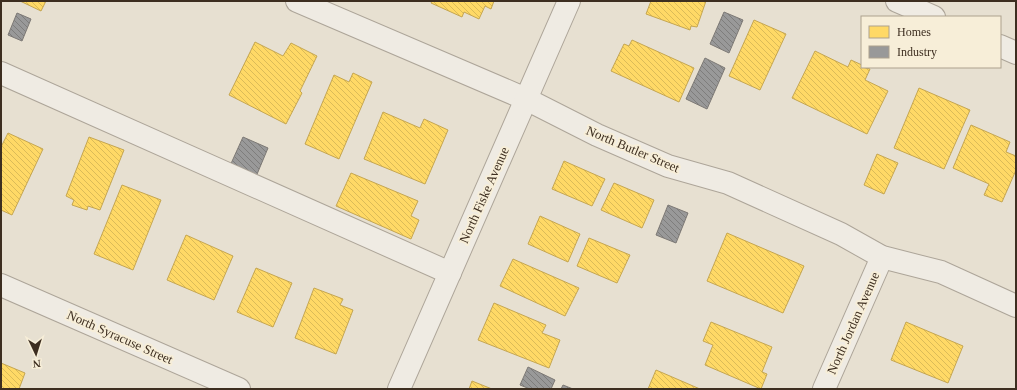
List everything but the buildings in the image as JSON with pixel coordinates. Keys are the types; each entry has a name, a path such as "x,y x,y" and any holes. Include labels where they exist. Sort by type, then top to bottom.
{"street":[{"name":"North Butler Street","path":"297,1 526,99 597,135 668,166 728,183 841,234 882,257 941,272 1016,306"},
{"name":"North Fiske Avenue","path":"399,389 569,1"},
{"path":"897,1 932,16"},
{"path":"1001,46 1016,53"},
{"path":"1,73 450,273"},
{"name":"North Jordan Avenue","path":"824,389 882,257"},
{"name":"North Syracuse Street","path":"1,285 239,389"}]}
